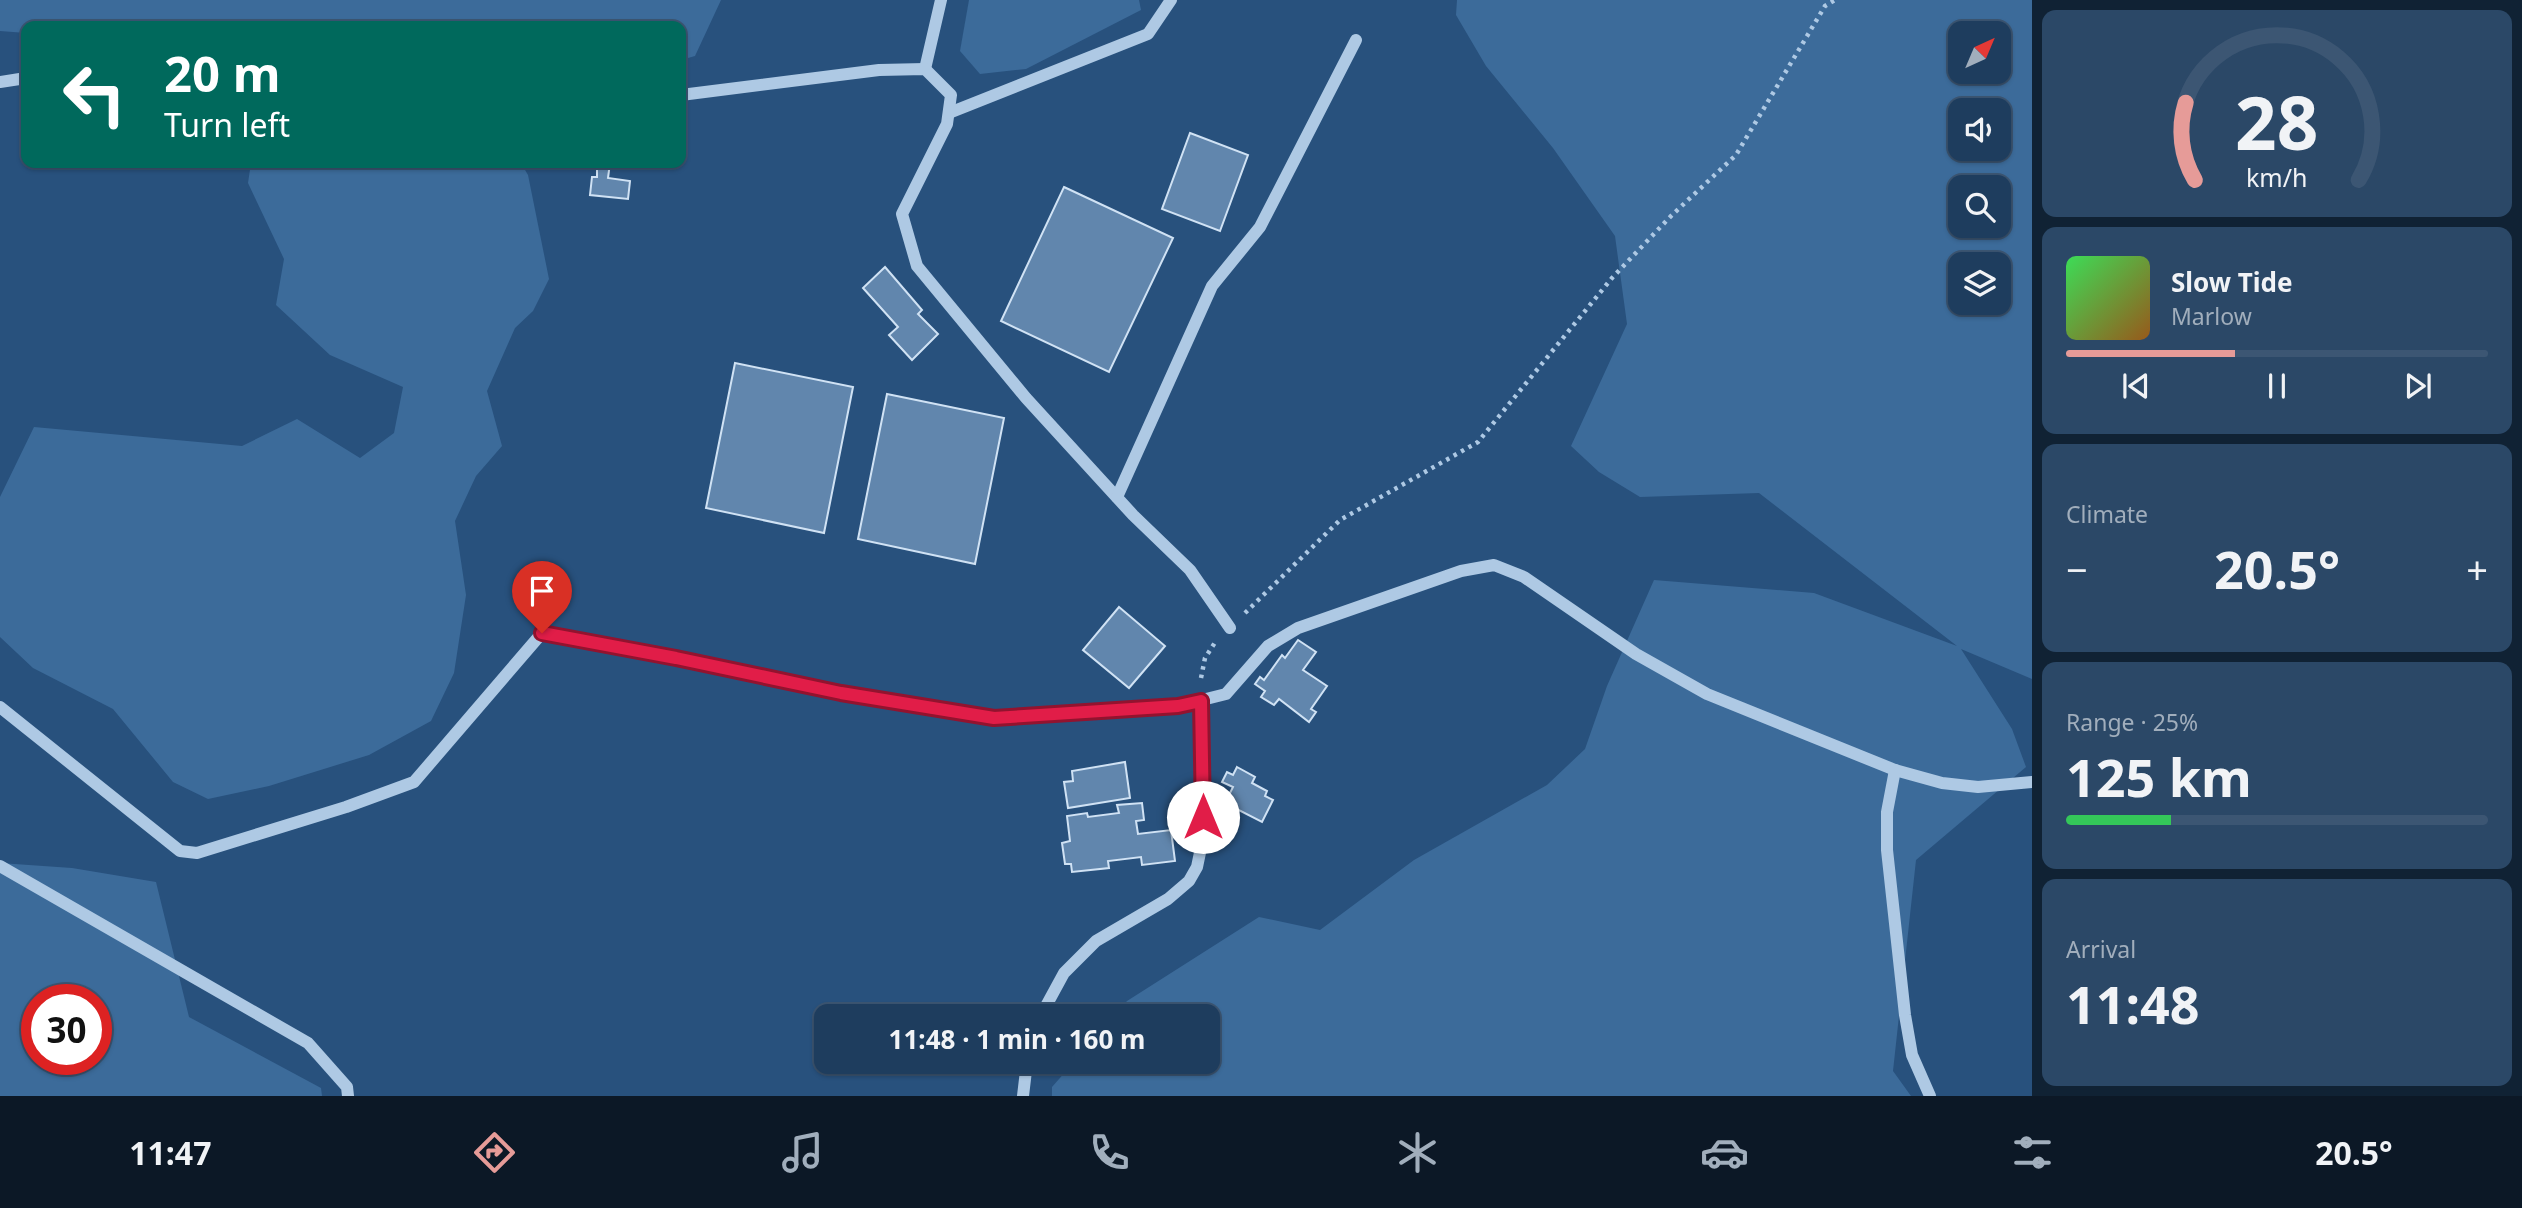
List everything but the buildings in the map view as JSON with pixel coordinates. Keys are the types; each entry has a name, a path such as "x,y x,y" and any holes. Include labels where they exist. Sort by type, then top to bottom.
{"street":[{"path":"925,69 941,0"},
{"path":"948,113 1148,34 1171,0"},
{"path":"1117,498 1212,286 1260,227 1356,40"},
{"path":"686,95 879,70 925,69 951,94 947,124 902,214 917,266 1026,398 1117,498 1190,570 1230,628"},
{"path":"0,82 21,79"},
{"path":"0,707 180,851 197,853 346,807 414,782 542,633 841,693 994,718 1178,706 1226,694 1268,646 1298,628 1461,571 1494,565 1524,577 1636,654 1707,694 1895,770 1942,783 1978,787 2032,782"},
{"path":"1047,1004 1063,973 1096,941 1168,899 1189,881 1198,867 1202,843 1201,701"},
{"path":"1895,770 1887,812 1887,850 1905,1015 1912,1055 1930,1096"},
{"path":"0,866 308,1043 347,1087 348,1096"},
{"path":"1023,1096 1026,1074"}],"path":[{"path":"1201,701 1205,658 1216,641 1340,520 1478,442 1612,278 1671,216 1736,155 1825,6 1835,0"}],"shaded area":[{"path":"0,0 721,0 695,56 686,59 686,21 21,21 21,33 0,31"},
{"path":"969,0 1139,0 1141,10 1026,69 980,74 960,51"},
{"path":"1457,0 2032,0 2032,679 1961,649 2012,729 2026,767 1916,860 1893,1071 1911,1096 1052,1096 1052,1087 1063,1074 1220,1074 1220,1004 1124,1004 1259,917 1320,930 1414,860 1547,785 1585,749 1607,686 1654,580 1814,593 1957,646 1759,493 1640,497 1599,472 1571,446 1627,324 1615,236 1553,148 1486,66 1456,15"},
{"path":"250,168 524,168 528,175 549,279 533,311 515,328 487,391 502,446 476,476 455,521 466,595 454,673 431,721 369,755 269,786 208,799 173,782 113,709 33,668 0,637 0,497 34,427 242,446 297,419 360,458 394,433 403,387 330,355 276,305 284,259 248,183"},
{"path":"0,863 72,868 156,882 189,1017 321,1088 322,1096 0,1096"}],"route":[{"path":"542,633 841,693 994,718 1178,706 1201,701 1203,817"}]}
